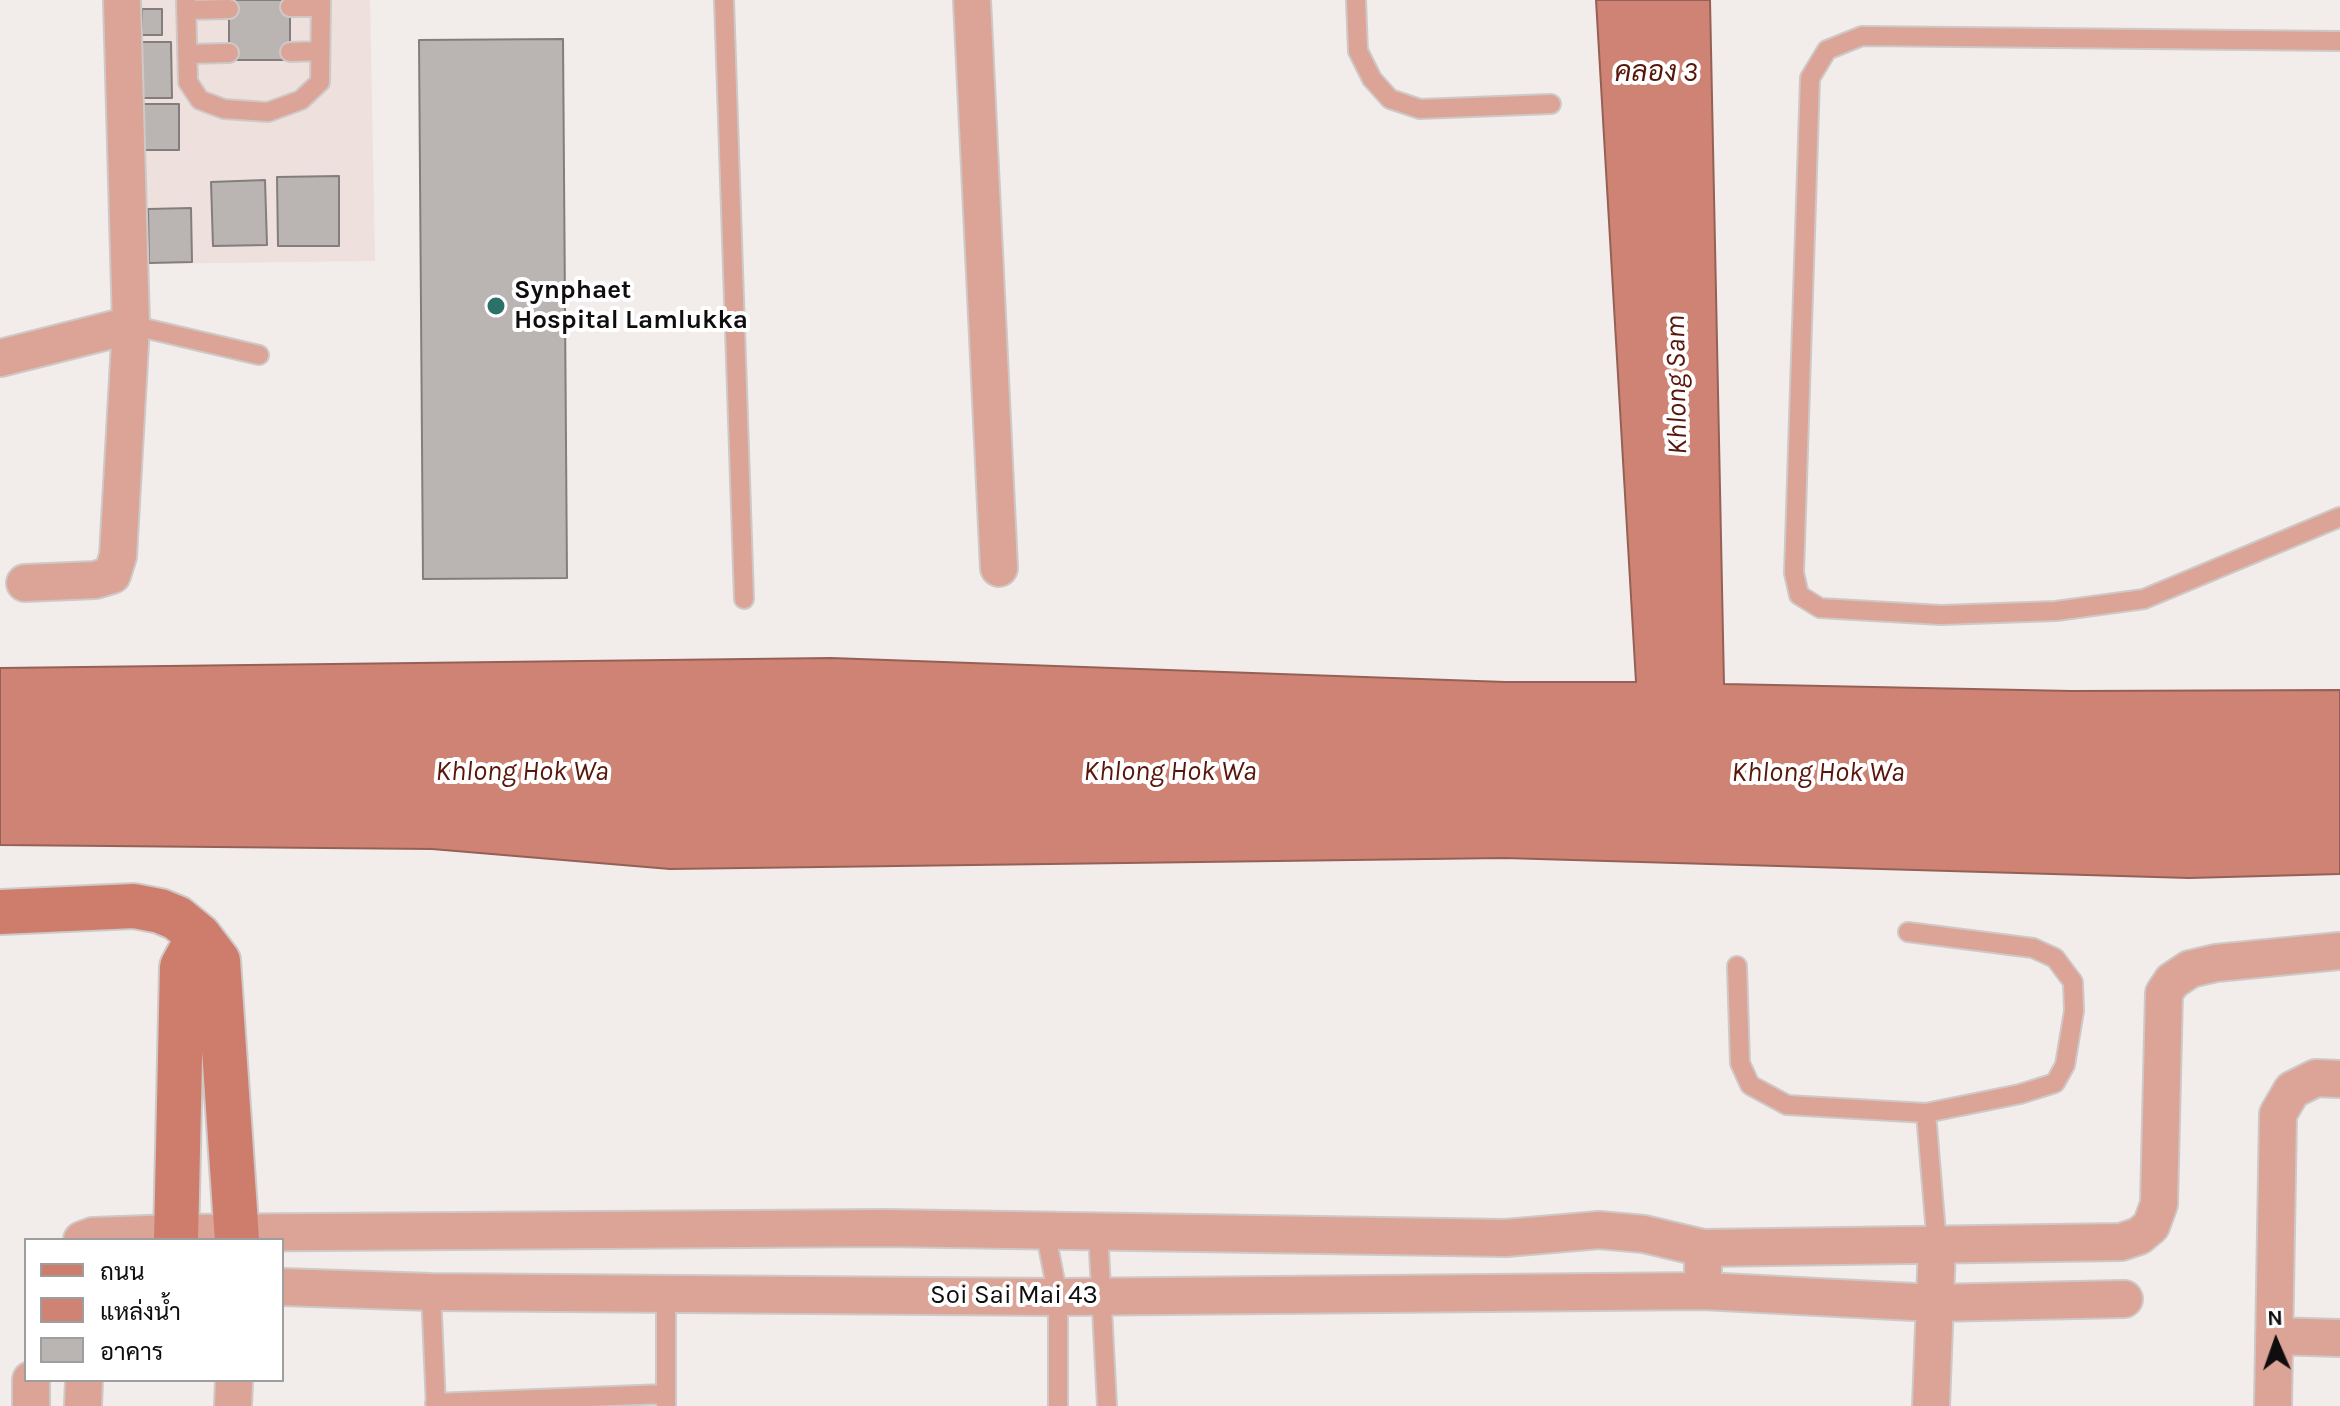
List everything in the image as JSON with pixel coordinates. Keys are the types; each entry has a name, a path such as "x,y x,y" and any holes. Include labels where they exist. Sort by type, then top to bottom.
{"street":[{"path":"25,583 95,580 112,575 118,556 131,325 122,0"},
{"path":"972,0 999,568"},
{"path":"0,358 131,325"},
{"path":"0,912 134,906 177,918 199,936 218,961 237,1237"},
{"path":"176,1236 182,967 199,936"},
{"path":"88,1238 885,1228 1506,1238 1599,1230 1644,1234 1703,1248 2121,1242 2139,1236 2151,1226 2159,1204 2164,993 2172,981 2190,969 2216,963 2340,951"},
{"path":"2273,1406 2278,1114 2292,1090 2316,1078 2340,1079"},
{"path":"1931,1406 1937,1246"},
{"path":"1703,1248 1703,1291"},
{"name":"Soi Sai Mai 43","path":"284,1287 666,1295 1058,1297 1703,1291 1934,1303 2124,1299"},
{"path":"2274,1336 2340,1338"},
{"path":"31,1382 31,1406"},
{"path":"83,1406 84,1382"},
{"path":"233,1406 234,1382"}],"lane":[{"path":"724,0 744,599"},
{"path":"1356,0 1358,51 1372,79 1390,99 1420,109 1551,104"},
{"path":"229,9 186,5 188,82 200,100 224,109 268,112 301,100 320,82 321,3 290,7"},
{"path":"2340,41 1862,36 1827,50 1810,78 1794,573 1799,595 1820,608 1941,615 2056,611 2144,599 2340,517"},
{"path":"290,52 320,51"},
{"path":"187,54 229,53"},
{"path":"131,325 259,355"},
{"path":"1737,966 1740,1063 1750,1085 1787,1105 1926,1113 2020,1094 2055,1083 2065,1065 2074,1011 2073,982 2055,958 2033,948 1908,932"},
{"path":"1926,1113 1937,1246"},
{"path":"1045,1230 1058,1297 1058,1406"},
{"path":"1098,1231 1107,1406"},
{"path":"431,1292 435,1405 666,1400 666,1295"}],"shaded area":[{"path":"136,0 370,0 375,261 142,264"}],"water":[{"path":"1596,0 1710,0 1724,684 2072,691 2340,690 2340,874 2189,878 1504,858 670,869 432,849 0,845 0,668 831,658 1505,682 1636,682"}],"building":[{"path":"229,0 290,0 290,60 229,60"},
{"path":"142,9 162,9 162,35 142,35"},
{"path":"563,39 567,578 423,579 419,40"},
{"path":"141,42 171,42 172,98 141,98"},
{"path":"143,104 179,104 179,150 143,150"},
{"path":"339,176 339,246 278,246 277,177"},
{"path":"265,180 267,245 213,246 211,182"},
{"path":"191,208 192,262 149,263 148,209"}],"place":[{"name":"Synphaet Hospital Lamlukka","path":"496,306"}],"water label":[{"name":"คลอง 3","path":"1656,73"},
{"name":"Khlong Sam","path":"1677,385"},
{"name":"Khlong Hok Wa","path":"522,772"},
{"name":"Khlong Hok Wa","path":"1170,772"},
{"name":"Khlong Hok Wa","path":"1818,773"}]}
